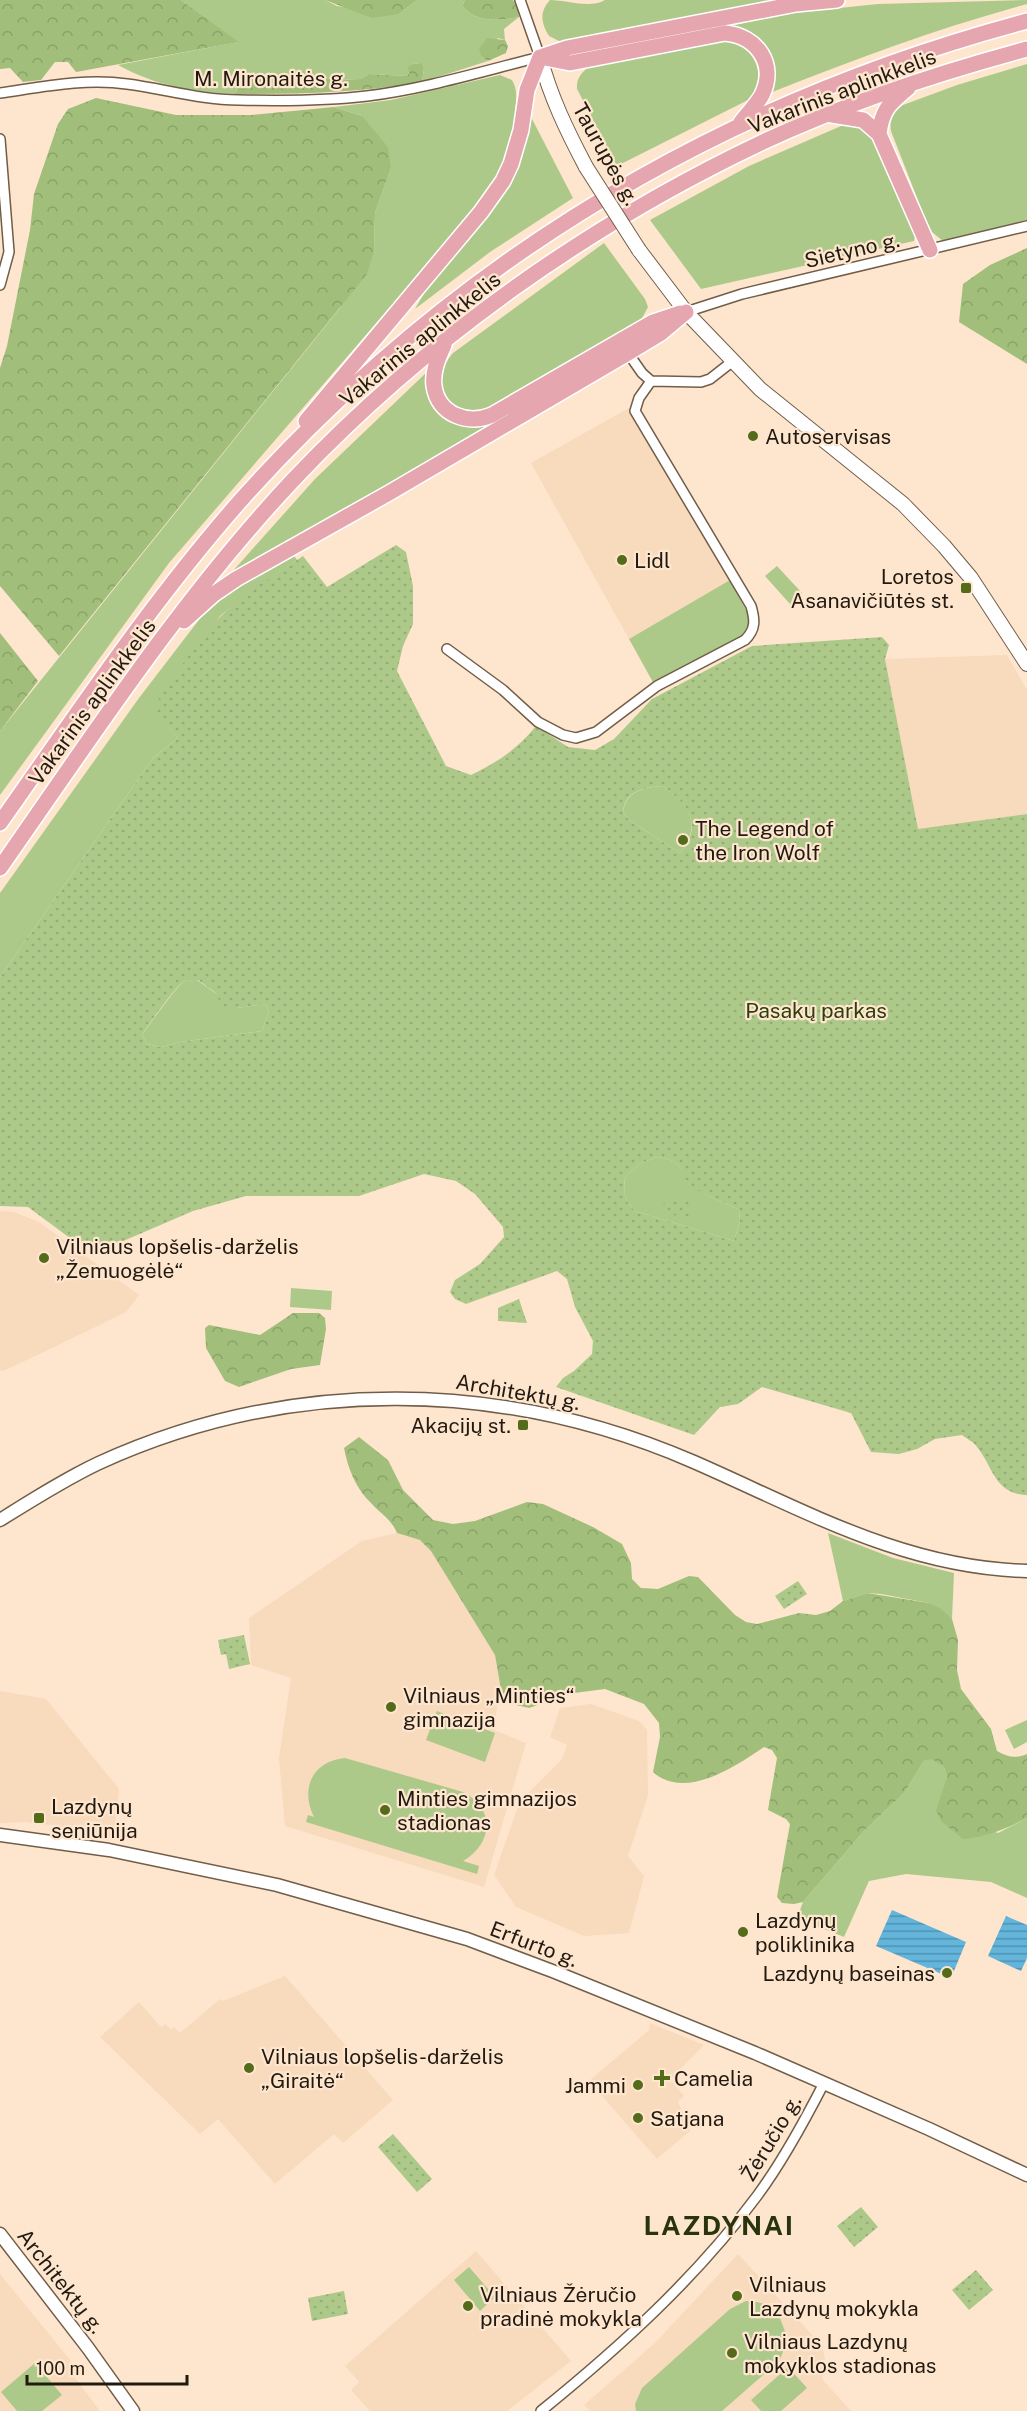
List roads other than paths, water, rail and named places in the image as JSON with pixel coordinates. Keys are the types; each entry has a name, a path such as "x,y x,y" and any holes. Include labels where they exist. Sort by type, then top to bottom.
{"highway":[{"path":"540,57 567,48 796,4 837,0"},
{"name":"Vakarinis aplinkkelis","path":"0,823 146,619 240,502 333,404 415,331 518,253 618,190 740,124 872,69 1027,21"},
{"path":"540,57 570,63 725,33 744,37 757,47 767,73 761,97 740,124"},
{"name":"Vakarinis aplinkkelis","path":"0,868 159,643 215,570 294,479 382,393 446,341 534,275 656,198 766,141 913,83 1027,49"},
{"path":"283,456 316,407 481,212 503,181 516,149 527,90 540,57"},
{"path":"879,134 881,118 888,106 913,83"},
{"path":"828,115 863,120 879,134 930,250"},
{"path":"446,341 437,362 434,378 436,395 454,415 470,420 492,415 653,322 686,312"},
{"path":"159,643 214,594 236,579 389,494 662,333 686,312"}],"main road":[{"name":"Taurupės g.","path":"540,57 550,93 586,167 639,250 686,312 778,406 888,492 936,537 971,579 1027,664"}],"street":[{"name":"Taurupės g.","path":"520,0 540,57"},
{"name":"M. Mironaitės g.","path":"0,93 76,82 97,82 126,83 205,99 257,100 366,96 429,85 540,57"},
{"path":"0,139 9,252 0,285"},
{"name":"Sietyno g.","path":"686,312 742,294 1027,226"},
{"path":"628,353 642,373 651,381 701,382 710,379 733,362"},
{"path":"447,649 503,690 538,722 563,735 576,738 596,732 657,686 745,640 750,635 755,625 751,606 635,411 639,398 651,381"},
{"name":"Architektų g.","path":"0,1520 46,1491 97,1465 126,1452 202,1425 305,1404 348,1399 428,1398 515,1408 607,1429 691,1461 890,1547 966,1567 1027,1571"},
{"name":"Erfurto g.","path":"0,1835 58,1842 161,1860 277,1885 414,1923 555,1971 824,2083 981,2152 1027,2175"},
{"name":"Žėručio g.","path":"541,2411 666,2302 727,2233 757,2196 782,2159 824,2083"},
{"name":"Architektų g.","path":"0,2234 88,2348 133,2411"}],"water":[{"path":"892,1910 966,1942 951,1978 876,1946"},
{"path":"1006,1916 1027,1925 1027,1958 1021,1971 988,1956"}],"place":[{"name":"Autoservisas","path":"753,436"},
{"name":"Lidl","path":"622,560"},
{"name":"Loretos Asanavičiūtės st.","path":"966,588"},
{"name":"The Legend of the Iron Wolf","path":"683,840"},
{"name":"Vilniaus lopšelis-darželis „Žemuogėlė“","path":"44,1258"},
{"name":"Akacijų st.","path":"523,1425"},
{"name":"Vilniaus „Minties“ gimnazija","path":"391,1707"},
{"name":"Minties gimnazijos stadionas","path":"385,1810"},
{"name":"Lazdynų seniūnija","path":"39,1818"},
{"name":"Lazdynų poliklinika","path":"743,1932"},
{"name":"Lazdynų baseinas","path":"947,1973"},
{"name":"Vilniaus lopšelis-darželis „Giraitė“","path":"249,2068"},
{"name":"Camelia","path":"662,2078"},
{"name":"Jammi","path":"638,2085"},
{"name":"Satjana","path":"638,2118"},
{"name":"Vilniaus Lazdynų mokykla","path":"737,2296"},
{"name":"Vilniaus Žėručio pradinė mokykla","path":"468,2306"},
{"name":"Vilniaus Lazdynų mokyklos stadionas","path":"732,2353"}],"district":[{"name":"LAZDYNAI","path":"719,2225"}],"park label":[{"name":"Pasakų parkas","path":"816,1010"}]}
